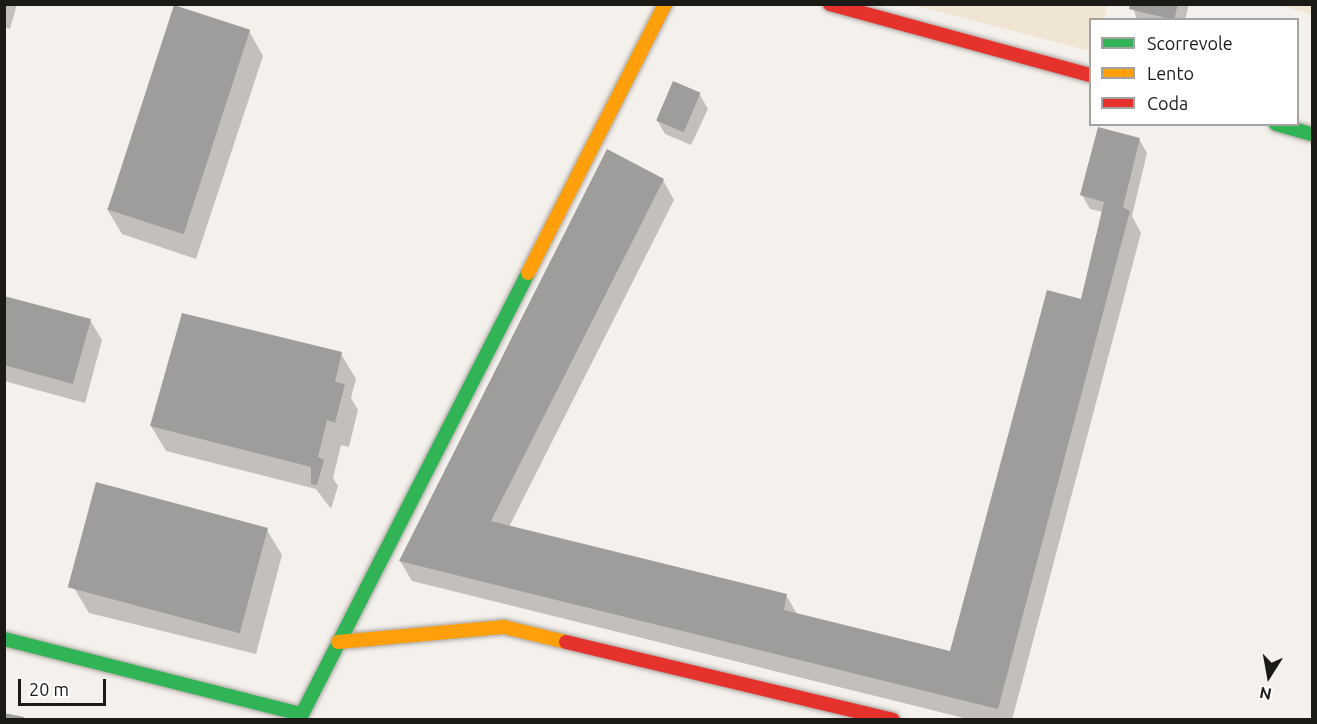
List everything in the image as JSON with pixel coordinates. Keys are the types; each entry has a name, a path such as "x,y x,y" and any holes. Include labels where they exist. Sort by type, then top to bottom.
{"street":[{"path":"4,639 300,717 665,4"},
{"path":"830,4 1089,75"},
{"path":"1283,126 1312,134"},
{"path":"338,642 504,627 894,720"}],"shaded area":[{"path":"913,5 1107,5 1104,18 1089,18 1089,51"},
{"path":"1278,5 1312,5 1312,14"}],"building":[{"path":"1130,4 1178,4 1174,18 1129,9"},
{"path":"174,5 250,30 184,234 108,209"},
{"path":"673,81 701,93 684,132 656,121"},
{"path":"1098,127 1140,138 1123,207 1130,211 998,709 399,561 607,149 664,179 491,521 787,594 784,610 950,651 1047,290 1081,299 1104,202 1080,195"},
{"path":"4,296 91,319 73,384 4,365"},
{"path":"182,313 342,352 335,382 345,384 335,423 327,420 318,457 324,460 317,485 311,484 311,467 150,426"},
{"path":"96,482 268,528 240,633 68,587"},
{"path":"4,713 24,717 23,720 4,720"}],"traffic: fast":[{"path":"1283,126 1312,134"},
{"path":"299,720 528,273"},
{"path":"4,639 301,714"}],"traffic: slow":[{"path":"528,273 665,4"},
{"path":"338,642 504,627 566,642"}],"traffic: jam":[{"path":"830,4 1089,75"},
{"path":"566,642 893,720"}]}
